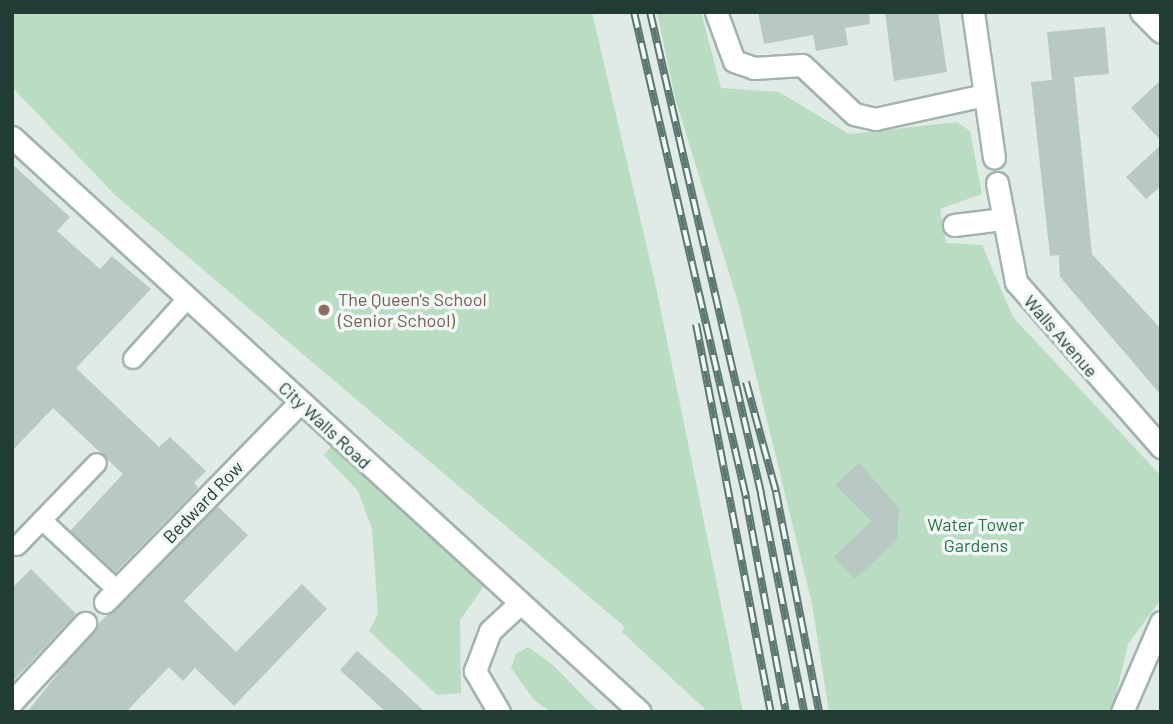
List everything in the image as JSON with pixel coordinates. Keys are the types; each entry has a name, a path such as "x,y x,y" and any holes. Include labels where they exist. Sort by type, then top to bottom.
{"street":[{"path":"716,12 734,61 754,68 802,65 854,114 875,119 984,95"},
{"path":"973,12 994,157"},
{"path":"1141,12 1161,32"},
{"name":"City Walls Road","path":"12,136 519,604 640,712"},
{"name":"Walls Avenue","path":"997,183 1016,282 1030,304 1158,436"},
{"path":"954,225 1002,219"},
{"name":"Bedward Row","path":"111,596 300,402"},
{"path":"499,712 475,671 491,631 519,604"},
{"path":"1122,712 1161,622"},
{"path":"12,702 85,623"}],"lane":[{"path":"133,359 188,298"},
{"path":"17,546 97,463"},
{"path":"42,520 111,596"}],"green space":[{"name":"The Queen's School (Senior School)","path":"12,12 592,12 655,282 743,712 708,712 622,632 625,627 115,195 12,87"},
{"name":"Water Tower Gardens","path":"657,12 701,12 721,88 779,92 849,134 957,122 970,131 982,194 940,209 946,243 982,245 1013,317 1161,476 1161,599 1128,644 1112,712 829,712 812,604 738,302 675,98"},
{"path":"335,442 487,582 460,620 461,693 437,695 369,631 378,614 372,529 358,491 324,455"},
{"path":"528,647 552,664 599,712 551,712 534,700 511,668 516,654"}],"building":[{"path":"758,12 869,12 870,24 845,28 848,45 816,51 813,35 764,44"},
{"path":"885,12 938,12 947,72 894,81"},
{"path":"1105,27 1109,74 1074,77 1092,254 1161,329 1161,395 1060,277 1059,255 1050,256 1031,82 1052,80 1047,32"},
{"path":"1161,80 1161,141 1131,108"},
{"path":"1161,145 1161,186 1146,199 1126,177"},
{"path":"12,164 70,217 57,231 100,269 112,256 151,289 76,368 159,447 170,437 206,471 194,483 198,488 115,573 70,531 123,474 53,408 12,451"},
{"path":"859,463 899,508 897,540 855,579 834,557 871,521 835,485"},
{"path":"217,506 248,535 184,601 236,652 302,584 327,609 234,706 195,668 183,681 169,667 126,712 27,712 98,624"},
{"path":"31,569 76,614 12,682 12,588"},
{"path":"357,651 425,712 386,712 340,670"}],"railway":[{"path":"634,12 746,499 786,712"},
{"path":"650,12 761,494 804,712"},
{"path":"696,324 771,712"},
{"path":"746,382 776,492 819,712"}],"place":[{"name":"The Queen's School (Senior School)","path":"324,310"}]}
